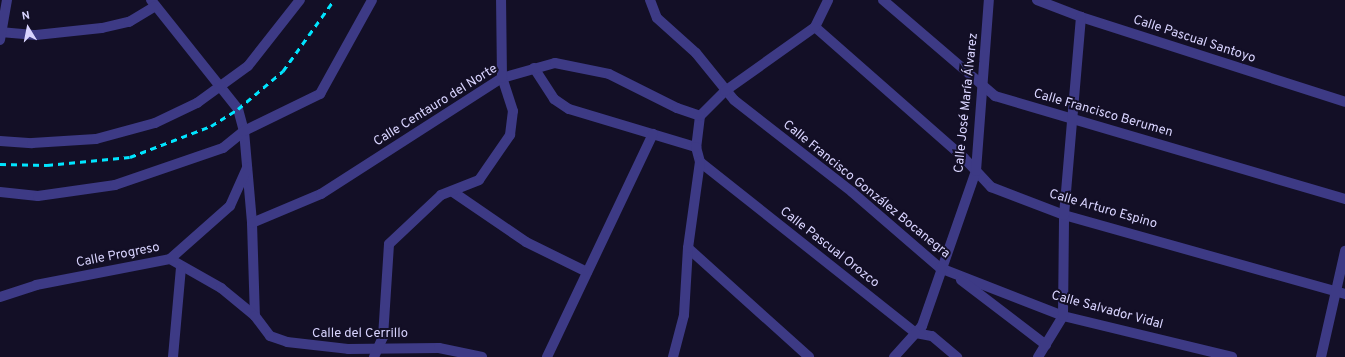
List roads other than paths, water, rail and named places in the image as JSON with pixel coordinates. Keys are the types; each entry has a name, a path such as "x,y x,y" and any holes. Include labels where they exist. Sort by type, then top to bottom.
{"street":[{"path":"8,0 1,35 36,35 102,28 129,22 153,3 223,87 238,109 244,131 252,223 255,316"},
{"path":"0,141 61,142 134,131 197,103 223,87 248,66 300,0"},
{"path":"0,192 38,196 115,185 223,148 244,131 320,94 372,0"},
{"path":"375,352 382,337 389,244 441,195 454,192 479,180 510,135 512,111 502,78 501,0"},
{"name":"Calle Francisco González Bocanegra","path":"650,0 657,18 696,54 725,91 852,192 940,268 955,274 1046,346"},
{"path":"675,356 684,315 688,248 700,162 696,147 700,116 725,91 814,27 828,0"},
{"name":"Calle José María Álvarez","path":"894,357 922,326 940,268 976,171 984,87 989,0"},
{"name":"Calle Pascual Santoyo","path":"1037,0 1081,17 1345,102"},
{"name":"Calle Francisco Berumen","path":"886,1 995,96 1345,199"},
{"path":"1038,357 1063,316 1064,215 1081,17"},
{"name":"Calle Arturo Espino","path":"814,27 976,171 991,187 1064,215 1340,293"},
{"name":"Calle Centauro del Norte","path":"252,223 321,194 502,78 534,68 555,63 610,74 677,108 700,116"},
{"path":"534,68 554,99 569,109 696,147"},
{"path":"547,357 653,134"},
{"name":"Calle Pascual Orozco","path":"700,162 916,333 932,336 957,357"},
{"name":"Calle Progreso","path":"0,297 36,285 170,260 230,206 247,168"},
{"path":"454,192 526,242 587,272"},
{"path":"688,248 810,357"},
{"path":"1321,357 1340,293 1345,251"},
{"name":"Calle del Cerrillo","path":"170,260 182,268 221,288 255,316 270,336 287,342 307,347 375,352 439,348 482,357"},
{"path":"173,357 182,268"},
{"name":"Calle Salvador Vidal","path":"955,274 1063,316 1232,357"}],"railway":[{"path":"0,164 47,165 130,157 211,126 238,109 283,71 334,0"}]}
